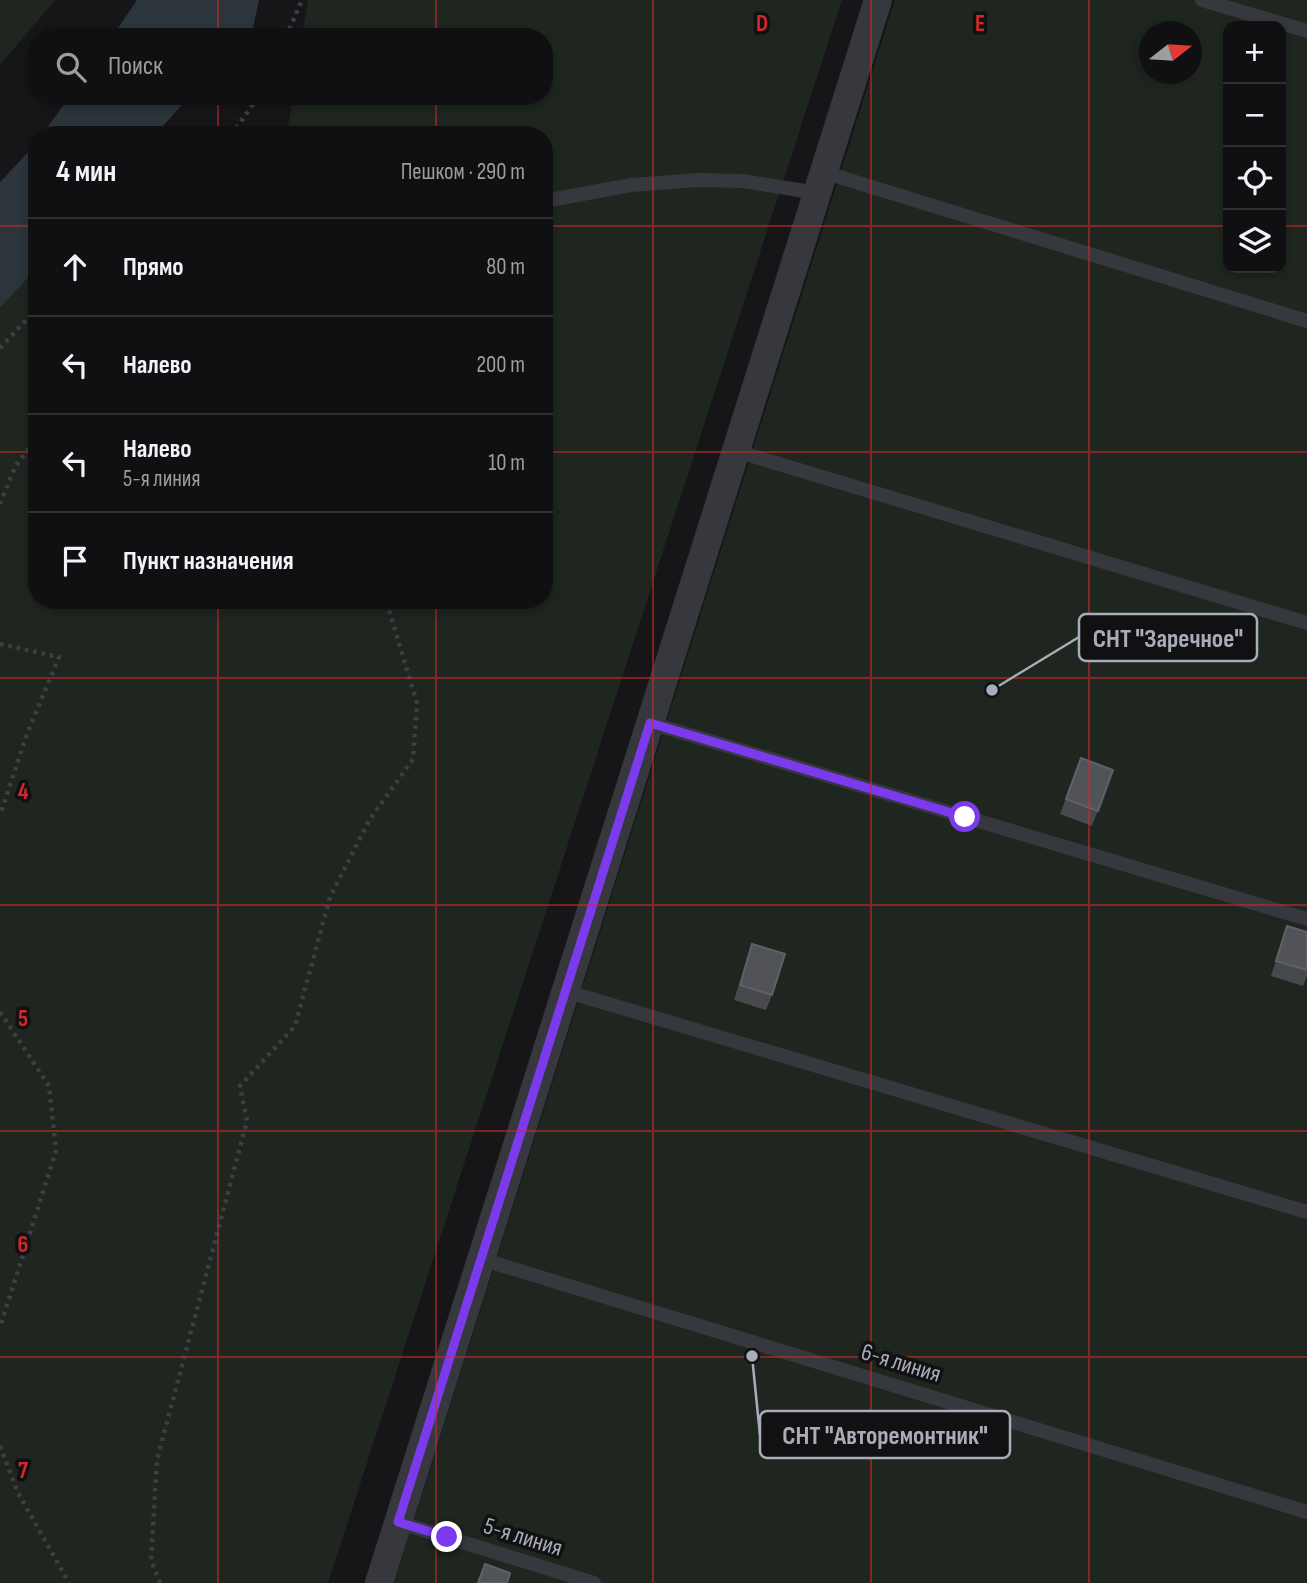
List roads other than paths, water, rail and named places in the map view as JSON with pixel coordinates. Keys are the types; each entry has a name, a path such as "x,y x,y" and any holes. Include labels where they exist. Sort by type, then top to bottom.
{"street":[{"path":"379,1583 878,0"}],"lane":[{"path":"1202,0 1307,31"},
{"path":"553,199 631,185 699,180 820,182 1307,321"},
{"path":"736,451 1307,623"},
{"path":"650,723 1307,919"},
{"path":"565,991 1307,1212"},
{"name":"6-я линия","path":"481,1259 1307,1511"},
{"name":"5-я линия","path":"398,1522 594,1583"}],"place":[{"name":"СНТ \"Заречное\"","path":"992,690"},
{"name":"СНТ \"Авторемонтник\"","path":"752,1356"}]}
